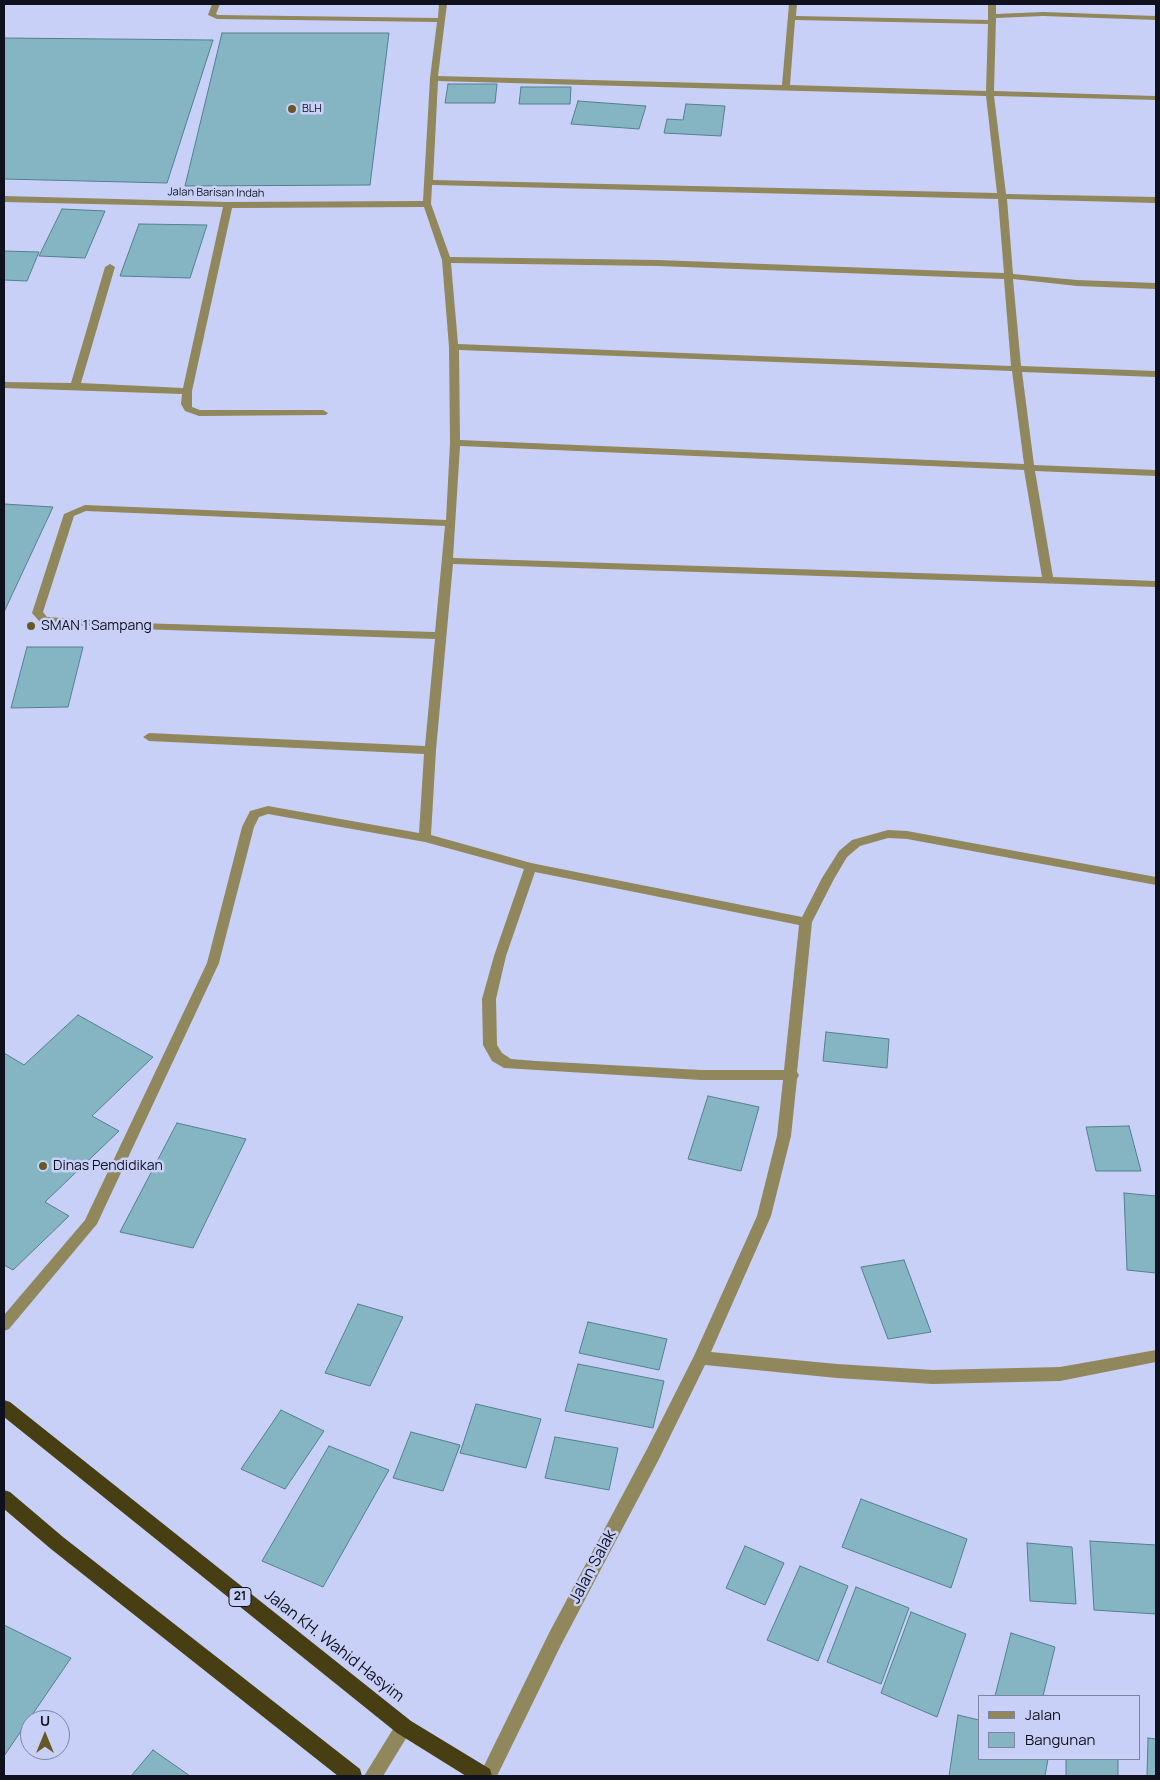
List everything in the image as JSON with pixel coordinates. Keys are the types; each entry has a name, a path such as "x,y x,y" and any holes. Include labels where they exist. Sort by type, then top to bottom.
{"highway":[{"name":"Jalan KH. Wahid Hasyim","path":"4,1407 404,1727 483,1776"},
{"path":"4,1498 57,1544 353,1776"}],"street":[{"path":"216,4 212,15 217,17 441,20"},
{"path":"425,838 430,750 451,523 455,442 454,347 446,260 427,204 434,78 443,4"},
{"path":"786,87 793,4"},
{"path":"992,4 990,93 1002,196 1007,276 1029,467 1048,580"},
{"path":"793,18 993,19 1043,14 1156,18"},
{"path":"434,78 1156,98"},
{"path":"427,182 1156,200"},
{"name":"Jalan Barisan Indah","path":"4,199 228,205 427,204"},
{"path":"228,205 187,390 186,404 188,409 199,413 324,413"},
{"path":"446,260 658,263 1007,276 1077,283 1156,286"},
{"path":"76,386 110,267"},
{"path":"454,347 1156,374"},
{"path":"4,385 187,390"},
{"path":"455,442 1156,473"},
{"path":"440,636 138,626 44,620 37,614 69,514 85,508 451,523"},
{"path":"446,561 1156,584"},
{"path":"150,737 430,750"},
{"path":"4,1326 90,1224 213,963 248,827 254,814 268,810 425,838 531,867 806,922 828,878 843,854 856,843 888,834 917,836 1156,882"},
{"path":"531,867 500,956 489,999 490,1045 496,1057 509,1064 536,1066 701,1075 792,1075"},
{"name":"Jalan Salak","path":"488,1776 555,1638 652,1456 701,1358 764,1216 784,1136 792,1075 806,922"},
{"path":"701,1358 837,1371 942,1377 1060,1374 1156,1356"},
{"path":"373,1776 404,1727"}],"building":[{"name":"BLH","path":"222,33 389,33 370,185 185,186"},
{"path":"4,38 213,40 167,183 4,179"},
{"path":"448,84 497,84 495,103 445,103"},
{"path":"521,87 571,87 570,104 519,104"},
{"path":"578,101 646,106 639,129 571,124"},
{"path":"686,104 725,106 721,136 664,133 667,119 683,120"},
{"path":"62,209 105,211 85,258 39,256"},
{"path":"139,224 207,225 190,278 120,276"},
{"path":"4,251 39,252 27,281 4,280"},
{"path":"4,504 53,507 4,612"},
{"path":"27,647 83,647 68,707 11,708"},
{"name":"Dinas Pendidikan","path":"78,1015 153,1057 92,1116 119,1131 45,1202 69,1216 13,1270 4,1265 4,1053 24,1065"},
{"path":"826,1032 889,1039 887,1068 823,1061"},
{"path":"708,1096 759,1107 741,1171 688,1159"},
{"path":"177,1123 246,1139 193,1248 120,1232"},
{"path":"1129,1126 1141,1171 1096,1171 1086,1127"},
{"path":"1124,1193 1156,1196 1156,1273 1127,1270"},
{"path":"904,1260 931,1332 888,1339 861,1267"},
{"path":"358,1304 403,1317 370,1386 325,1373"},
{"path":"588,1322 667,1339 659,1370 579,1353"},
{"path":"578,1364 664,1381 653,1428 565,1411"},
{"path":"476,1404 541,1419 526,1468 460,1453"},
{"path":"281,1410 324,1431 285,1489 241,1469"},
{"path":"411,1432 460,1445 443,1491 393,1478"},
{"path":"555,1437 618,1448 609,1490 545,1478"},
{"path":"329,1446 389,1470 323,1587 262,1561"},
{"path":"861,1499 967,1539 951,1588 842,1547"},
{"path":"1090,1541 1156,1545 1156,1614 1094,1610"},
{"path":"1027,1543 1072,1547 1076,1604 1030,1601"},
{"path":"745,1546 784,1563 765,1605 726,1588"},
{"path":"800,1566 848,1586 818,1661 767,1640"},
{"path":"856,1587 909,1608 881,1684 827,1662"},
{"path":"911,1612 966,1634 937,1717 881,1693"},
{"path":"4,1625 71,1658 35,1710 20,1710 20,1733 4,1756"},
{"path":"1011,1633 1055,1647 1043,1695 995,1695"},
{"path":"958,1715 978,1720 978,1760 1048,1760 1045,1776 949,1776"},
{"path":"1148,1738 1156,1739 1156,1776 1147,1776"},
{"path":"153,1750 190,1776 131,1776"},
{"path":"1066,1760 1118,1760 1118,1776 1066,1776"}],"place":[{"name":"BLH","path":"292,109"},
{"name":"SMAN 1 Sampang","path":"31,626"},
{"name":"Dinas Pendidikan","path":"43,1166"}]}
